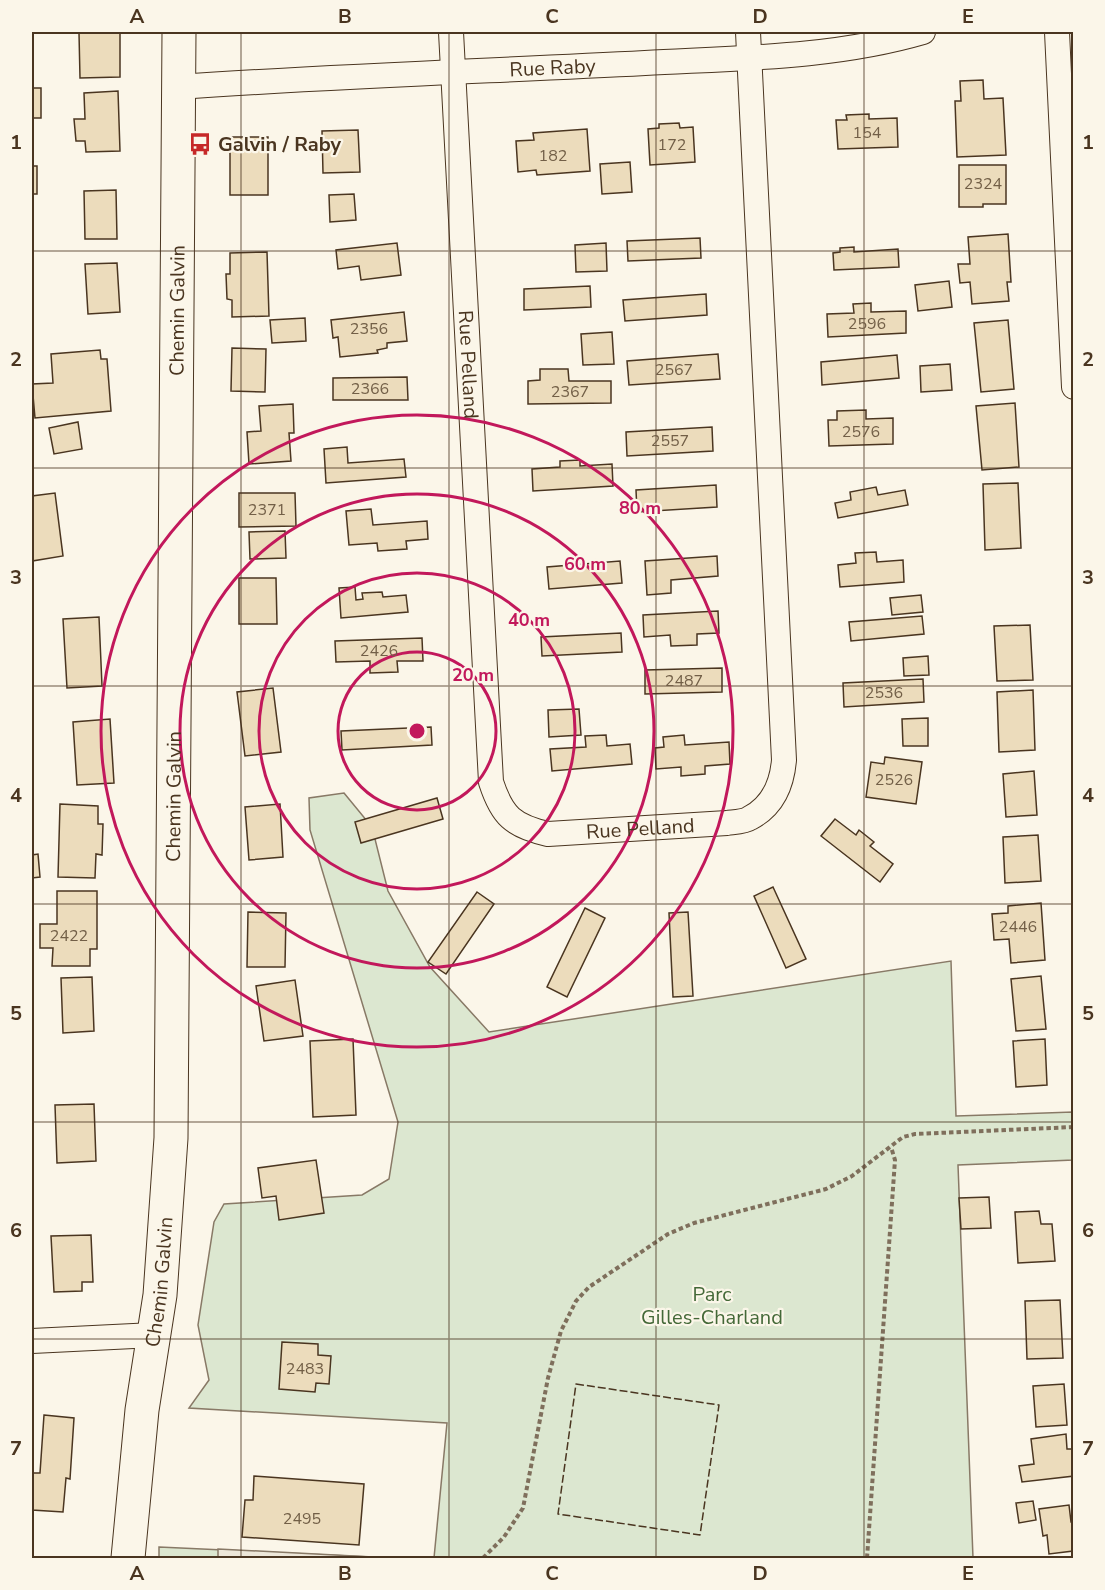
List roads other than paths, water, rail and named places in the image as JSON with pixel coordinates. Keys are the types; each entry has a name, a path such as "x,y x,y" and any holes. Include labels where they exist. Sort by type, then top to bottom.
{"street":[{"name":"Chemin Galvin","path":"128,1558 138,1443 154,1335 166,1227 172,1075 179,32"},
{"name":"Rue Pelland","path":"451,32 491,782 498,803 511,819 527,829 548,834 727,823 749,819 774,796 782,778 784,760 748,32"},
{"name":"Rue Raby","path":"179,87 749,57 848,49 889,42 924,32"},
{"path":"1057,32 1074,387"},
{"path":"32,1341 154,1335"}],"place":[{"name":"Galvin / Raby","path":"200,144"}],"park label":[{"name":"Parc Gilles-Charland","path":"712,1306"}]}
